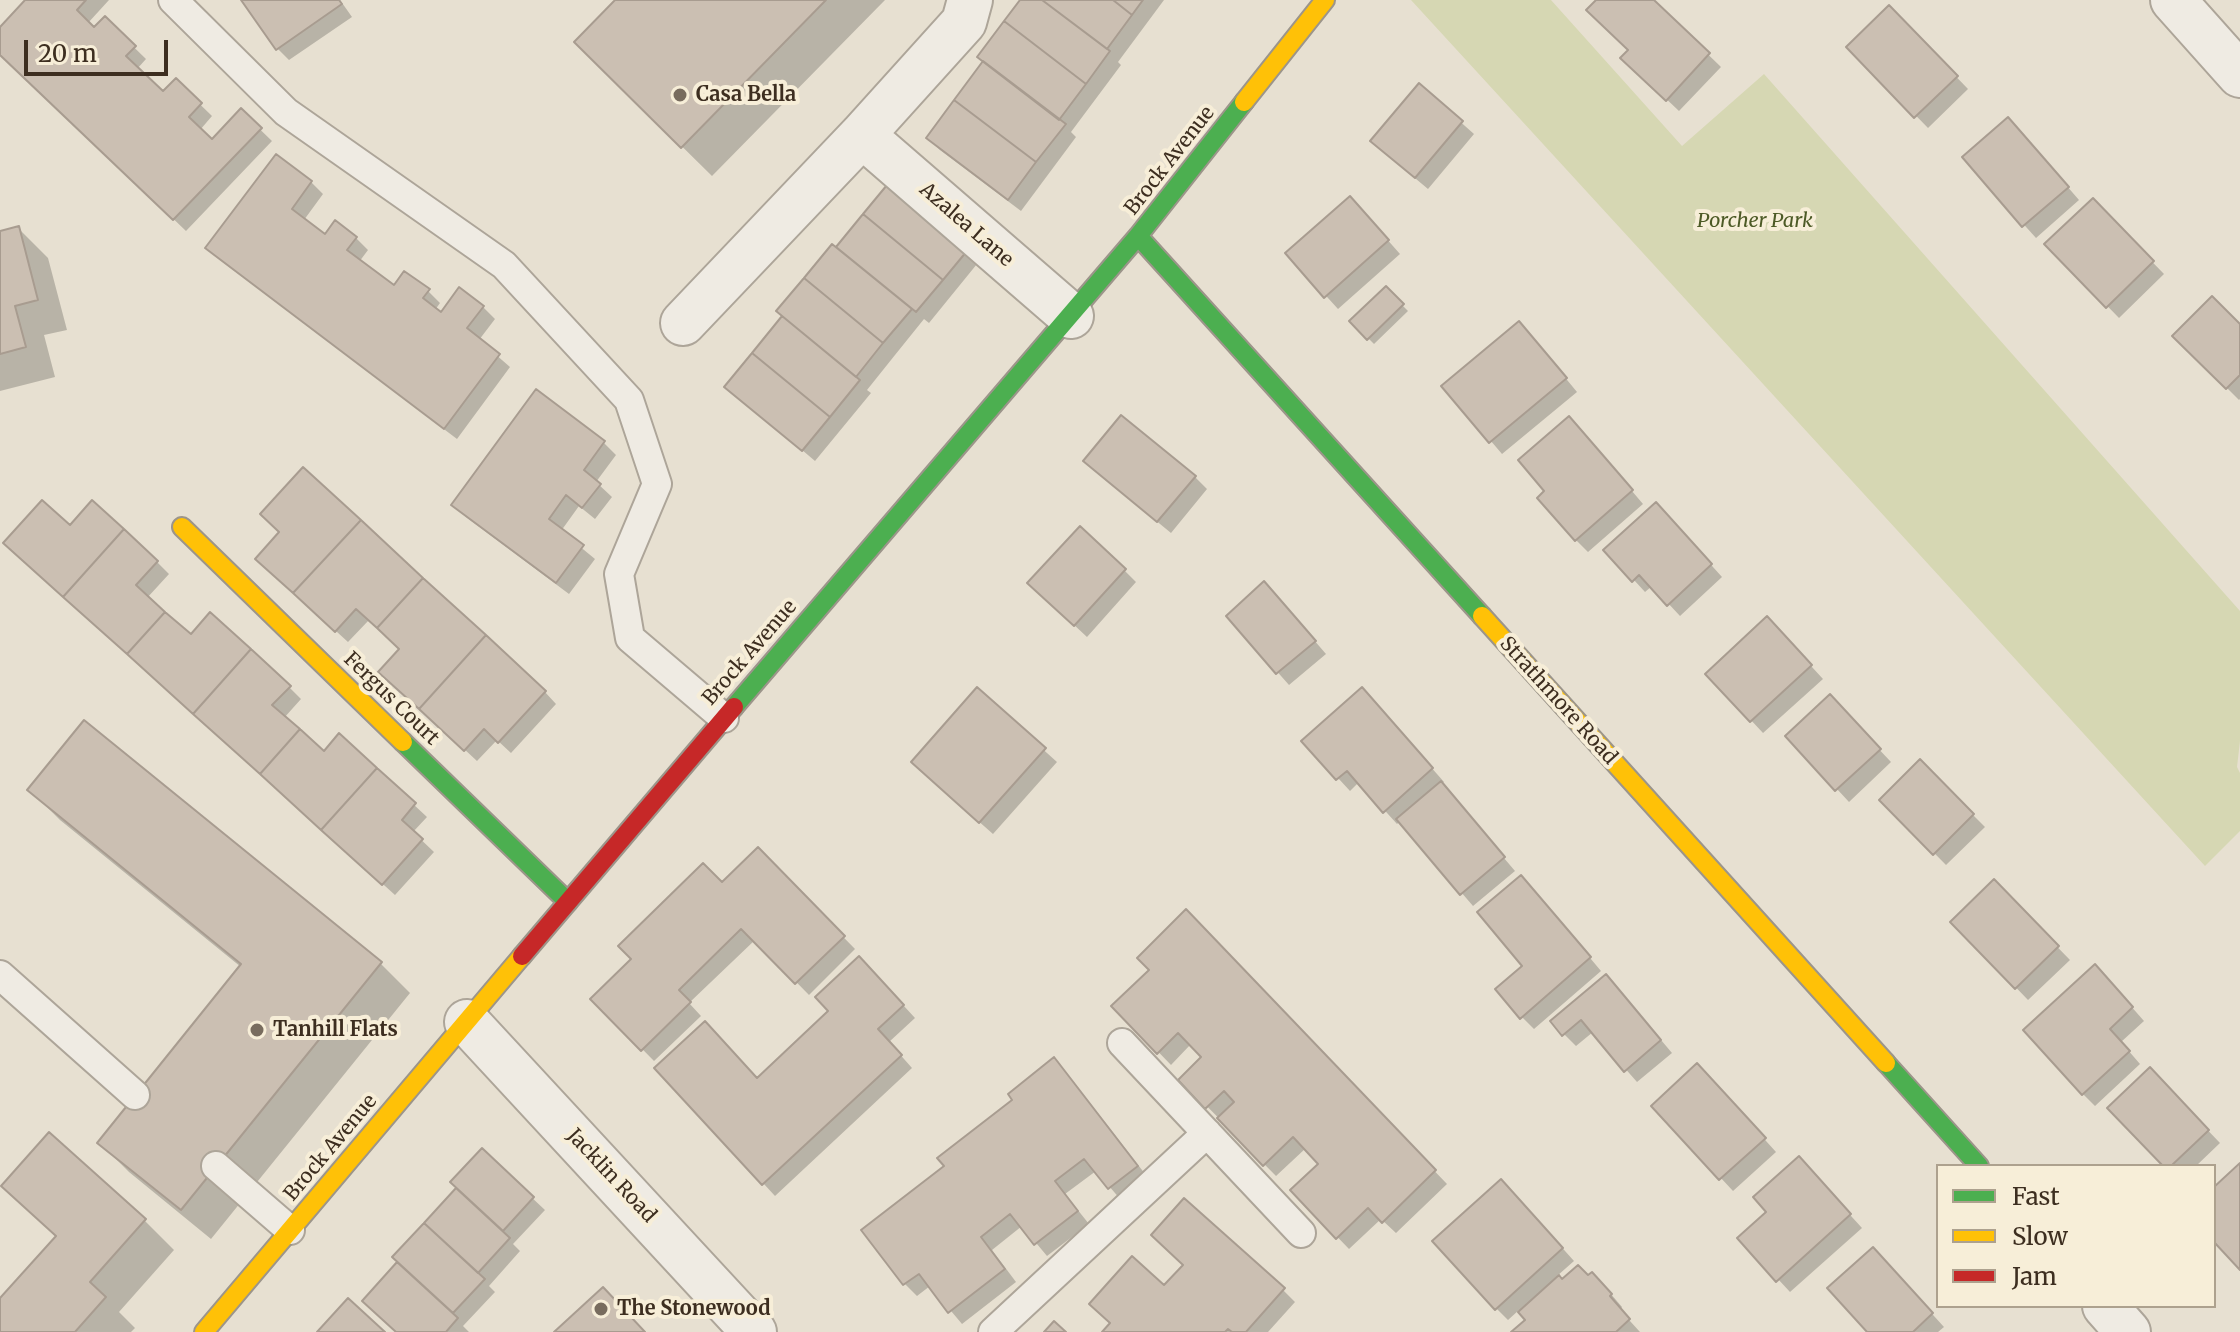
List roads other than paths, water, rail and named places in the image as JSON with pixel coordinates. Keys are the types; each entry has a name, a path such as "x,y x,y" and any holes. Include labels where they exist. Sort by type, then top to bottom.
{"street":[{"path":"683,323 862,135 964,22 970,0"},
{"name":"Brock Avenue","path":"204,1332 724,718 1071,316 1325,0"},
{"path":"2173,0 2240,75"},
{"name":"Azalea Lane","path":"862,135 1071,316"},
{"name":"Strathmore Road","path":"1138,236 1977,1164"},
{"name":"Fergus Court","path":"182,527 568,902"},
{"name":"Jacklin Road","path":"467,1022 754,1332"},
{"path":"2107,1308 2128,1332"}],"lane":[{"path":"173,0 286,112 504,265 629,400 657,484 619,574 630,638 724,718"},
{"path":"0,975 135,1095"},
{"path":"1122,1043 1301,1233"},
{"path":"993,1332 1207,1133"},
{"path":"216,1166 290,1230"}],"place":[{"name":"Casa Bella","path":"680,95"},
{"name":"Tanhill Flats","path":"257,1030"},
{"name":"The Stonewood","path":"601,1309"}],"park label":[{"name":"Porcher Park","path":"1755,221"}]}
